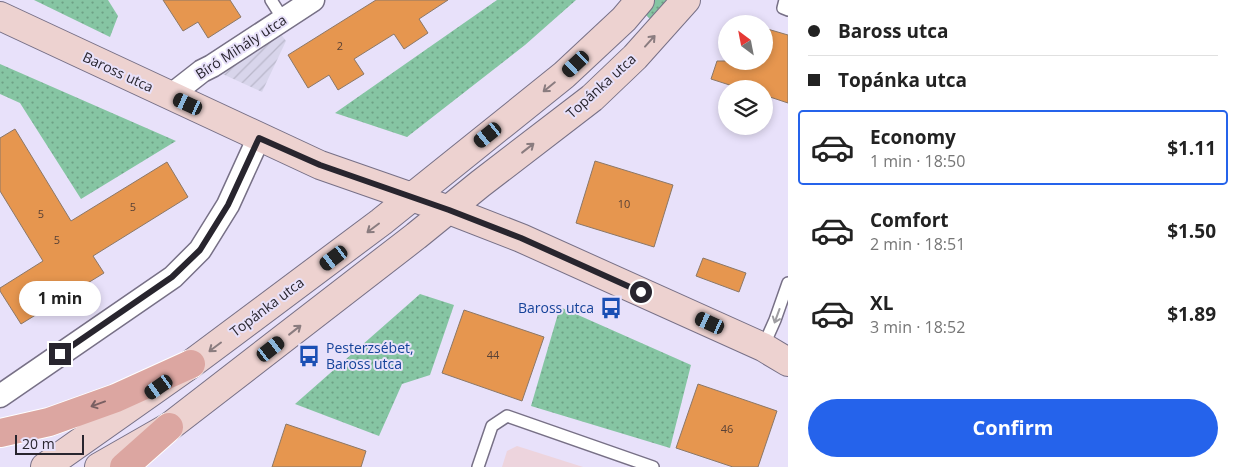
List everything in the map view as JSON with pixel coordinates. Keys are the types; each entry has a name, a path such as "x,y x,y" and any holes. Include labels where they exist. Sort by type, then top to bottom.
{"main road":[{"path":"0,433 49,422 116,398 191,364"},
{"path":"124,467 169,427"}],"street":[{"name":"Bíró Mihály utca","path":"170,96 202,71 313,0"},
{"name":"Topánka utca","path":"45,467 191,364 411,198 564,75 624,19 640,0"},
{"name":"Topánka utca","path":"99,467 169,427 592,98 635,57 686,0"},
{"name":"Baross utca","path":"0,16 320,165 449,210 521,238 763,347 788,362"},
{"path":"0,396 172,277 200,250 228,205 259,138"}],"lane":[{"path":"271,0 283,19"},
{"path":"785,0 783,8 788,10"},
{"path":"763,347 788,283"},
{"path":"478,467 492,426 507,416 652,467"}],"shaded area":[{"path":"277,29 286,41 262,92 216,71"},
{"path":"517,446 583,467 502,467 507,451"}],"green space":[{"path":"34,0 108,0 118,16 110,37"},
{"path":"497,0 576,0 525,45 407,137 335,113"},
{"path":"655,0 667,0 650,19 644,13"},
{"path":"0,64 176,141 81,199 20,103 0,94"},
{"path":"420,294 454,305 430,375 402,384 379,436 295,404"},
{"path":"560,307 691,365 670,448 531,406"}],"building":[{"path":"163,0 230,0 241,17 208,38 198,22 183,31"},
{"path":"376,0 448,0 419,19 428,33 404,49 394,34 354,59 364,74 338,90 329,75 308,88 288,55"},
{"path":"773,31 788,35 788,103 773,98 773,80 718,81 711,79 717,61 718,70 773,70"},
{"path":"15,129 71,221 167,162 188,197 93,256 104,273 21,324 0,291 0,288 43,261 0,191 0,138"},
{"path":"595,161 673,185 654,247 576,223"},
{"path":"703,258 746,273 739,292 696,276"},
{"path":"464,310 544,337 522,401 442,373"},
{"path":"698,384 777,411 758,467 733,467 676,448"},
{"path":"286,424 366,451 361,467 272,467"}],"place":[{"name":"Baross utca","path":"611,308"},
{"name":"Pesterzsébet, Baross utca","path":"309,356"}],"route":[{"path":"60,354 172,277 200,250 228,205 259,138 320,165 449,210 521,238 641,292"}]}
